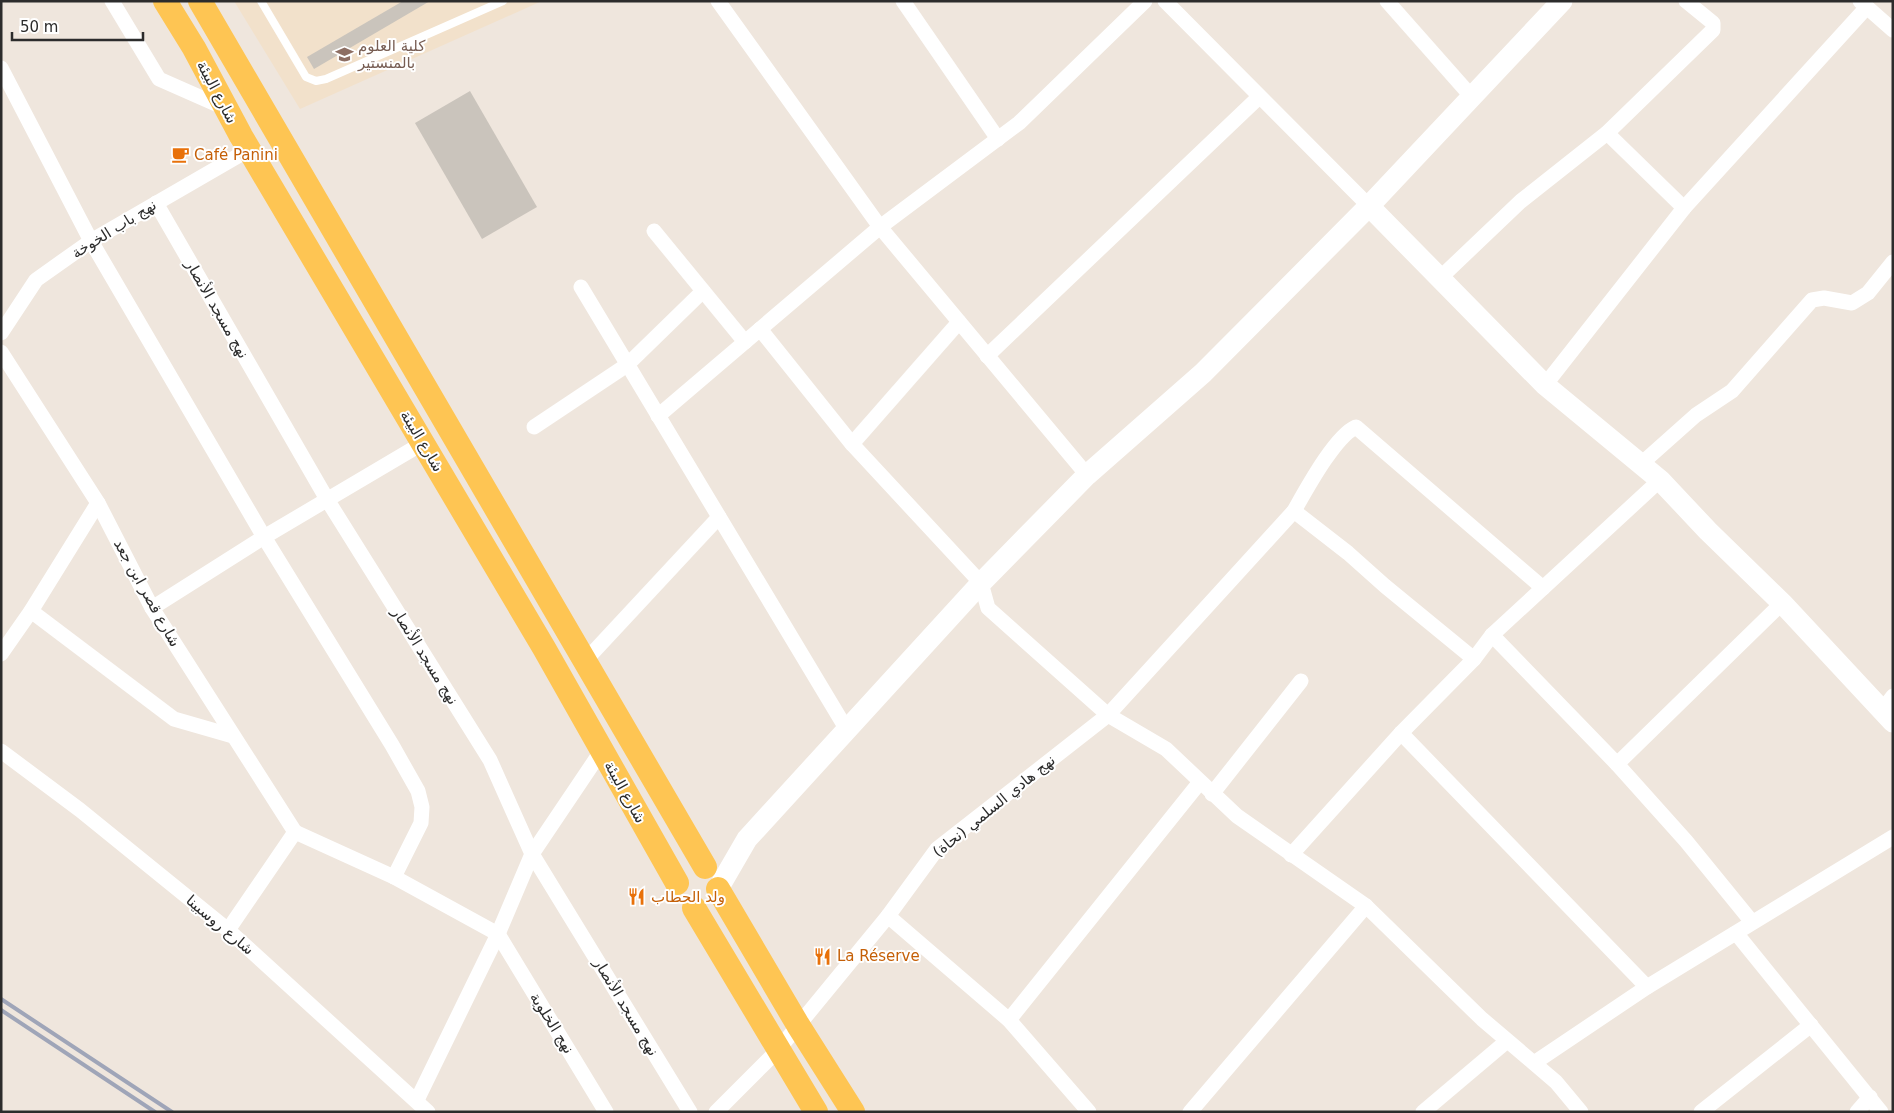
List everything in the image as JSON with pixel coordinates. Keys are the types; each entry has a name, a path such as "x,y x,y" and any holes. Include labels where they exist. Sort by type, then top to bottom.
{"main road":[{"name":"شارع البيئة","path":"165,1 194,48 249,149 602,750 677,883 678,896 688,906 694,908 816,1112"},
{"name":"شارع البيئة","path":"200,1 705,868 715,876 718,889 852,1112"},
{"path":"249,149 267,117"},
{"path":"249,149 285,144"},
{"path":"677,883 684,871 698,866 705,868"},
{"path":"694,908 708,906 717,896 718,889"}],"street":[{"path":"112,1 159,79 226,109"},
{"path":"718,1 880,227 1087,475"},
{"path":"903,1 998,138"},
{"path":"658,416 880,227 1019,123 1145,1"},
{"path":"1165,1 1544,385 1660,480 1708,531 1889,709"},
{"path":"1387,1 1471,96"},
{"path":"718,889 747,840 981,583 1087,475 1203,373 1369,206 1471,96 1528,40 1562,1"},
{"path":"1439,279 1521,201 1607,133 1712,30 1713,23 1686,1"},
{"path":"1544,385 1684,208 1864,4 1893,30"},
{"path":"1,68 91,241 264,538 392,745 418,791 422,807 421,823 394,877"},
{"path":"987,356 1260,97"},
{"path":"1607,133 1684,208"},
{"name":"نهج باب الخوخة","path":"1,333 33,282 91,241 249,149"},
{"name":"نهج مسجد الأنصار","path":"156,202 328,501 490,760 532,854 690,1112"},
{"path":"654,231 745,342"},
{"path":"1641,464 1696,416 1732,391 1812,300 1824,298 1852,303 1868,293 1893,262"},
{"path":"581,287 847,730"},
{"path":"534,427 627,365 703,291"},
{"path":"852,444 959,322"},
{"path":"760,329 852,444 981,583 988,608 1108,715 1166,749 1237,816 1366,906 1506,1041 1556,1082 1572,1108"},
{"name":"شارع قصر ابن جعد","path":"1,352 98,503 152,608 295,832"},
{"name":"نهج هادي السلمي (نحاة)","path":"798,1025 888,916 937,849 1108,715 1294,511 1338,443 1356,427 1543,588"},
{"path":"152,608 264,538 423,443"},
{"path":"1291,854 1401,733 1474,660 1492,635 1660,480"},
{"path":"1,654 31,611 98,503"},
{"path":"1294,511 1348,553 1384,586 1474,660"},
{"path":"585,661 719,517"},
{"path":"1617,764 1782,603"},
{"path":"31,611 174,719 233,736"},
{"path":"1492,635 1617,764 1686,841 1752,922"},
{"path":"1212,794 1301,681"},
{"path":"1401,733 1647,987"},
{"path":"417,1100 498,934 532,854 602,750"},
{"name":"شارع روسبينا","path":"1,751 80,810 228,930 428,1112"},
{"path":"1009,1020 1200,782"},
{"path":"228,930 295,832 394,877 498,934"},
{"path":"1534,1063 1647,987 1893,837"},
{"path":"705,868 747,840"},
{"path":"1190,1112 1366,906"},
{"path":"888,916 1009,1020 1089,1112"},
{"path":"1736,932 1881,1112"},
{"name":"نهج الخلوية","path":"498,934 606,1112"},
{"path":"716,1112 778,1050 798,1025"},
{"path":"1701,1112 1811,1026"},
{"path":"1423,1112 1506,1041"},
{"path":"1857,1112 1870,1097"}],"lane":[{"path":"261,1 306,77 316,81 326,79 503,1"}],"shaded area":[{"name":"كلية العلوم بالمنستير","path":"234,1 542,1 300,109"}],"building":[{"path":"403,1 430,1 314,69 307,57"},
{"path":"470,91 537,207 482,239 415,123"}],"railway":[{"path":"1,999 172,1112"},
{"path":"1,1010 155,1112"}],"place":[{"name":"كلية العلوم بالمنستير","path":"344,55"},
{"name":"Café Panini","path":"180,155"},
{"name":"ولد الحطاب","path":"637,897"},
{"name":"La Réserve","path":"823,956"}]}
